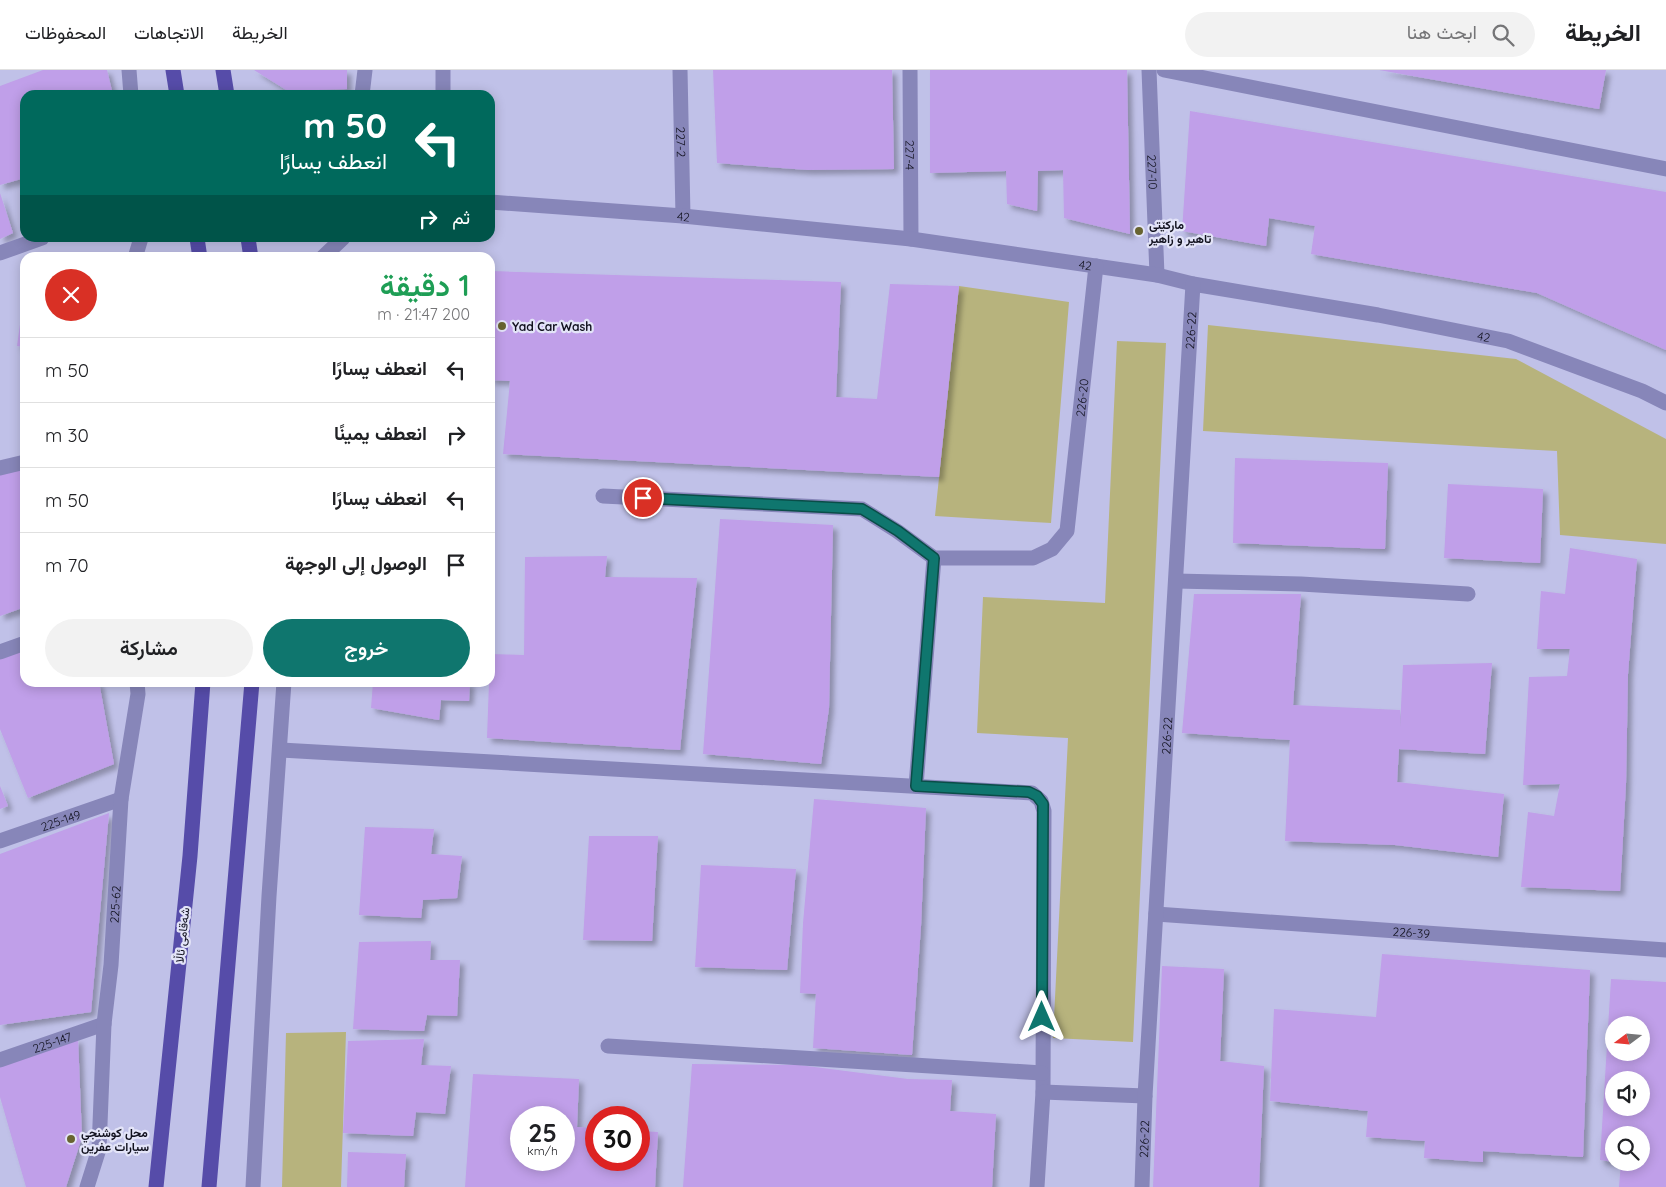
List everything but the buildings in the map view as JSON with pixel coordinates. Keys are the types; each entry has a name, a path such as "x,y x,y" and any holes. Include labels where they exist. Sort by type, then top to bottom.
{"main road":[{"path":"173,70 175,90"},
{"path":"223,70 226,90"},
{"name":"شه‌قامی ئاڵا","path":"156,1187 190,856 203,687"},
{"path":"209,1187 252,687"}],"street":[{"path":"128,70 130,90"},
{"path":"363,90 365,70"},
{"path":"443,70 443,90"},
{"name":"227-2","path":"680,70 683,216"},
{"name":"227-4","path":"910,70 911,239"},
{"name":"227-10","path":"1149,70 1157,275"},
{"path":"1164,70 1666,169"},
{"name":"42","path":"495,202 683,216 911,239 1157,275 1193,284 1378,315 1508,341 1642,391 1666,403"},
{"path":"0,253 31,242"},
{"path":"328,252 339,242"},
{"name":"226-20","path":"934,558 1033,558 1052,549 1067,531 1096,266"},
{"name":"226-22","path":"1142,1187 1145,1096 1193,284"},
{"path":"0,468 20,463"},
{"path":"603,496 862,509 898,531 934,558 916,786"},
{"path":"1176,581 1301,584 1468,594"},
{"path":"0,652 20,646"},
{"name":"225-62","path":"86,1187 99,1149 104,1024 111,965 121,799 138,694 137,687"},
{"path":"253,1187 269,896 284,687"},
{"path":"280,750 1029,792 1037,796 1043,804 1043,1092 1037,1187"},
{"name":"225-149","path":"0,841 121,799"},
{"name":"226-39","path":"1156,914 1666,950"},
{"name":"225-147","path":"0,1060 104,1024"},
{"path":"608,1046 1042,1073"},
{"path":"1043,1092 1145,1096"}],"shaded area":[{"path":"959,286 1069,302 1051,523 935,516"},
{"path":"1208,325 1516,359 1666,439 1666,544 1560,535 1557,451 1203,431"},
{"path":"1117,341 1166,343 1133,1042 1053,1038 1068,738 977,733 983,597 1105,603"},
{"path":"346,1032 341,1187 282,1187 286,1033"}],"place":[{"name":"ماركێتی تاهیر و زاهیر","path":"1139,231"},
{"name":"Yad Car Wash","path":"502,326"},
{"name":"محل كوشنجي سيارات عفرين","path":"71,1139"}],"route":[{"path":"643,498 862,509 898,531 934,558 916,786 1029,792 1037,796 1043,804 1042,1017"}]}
